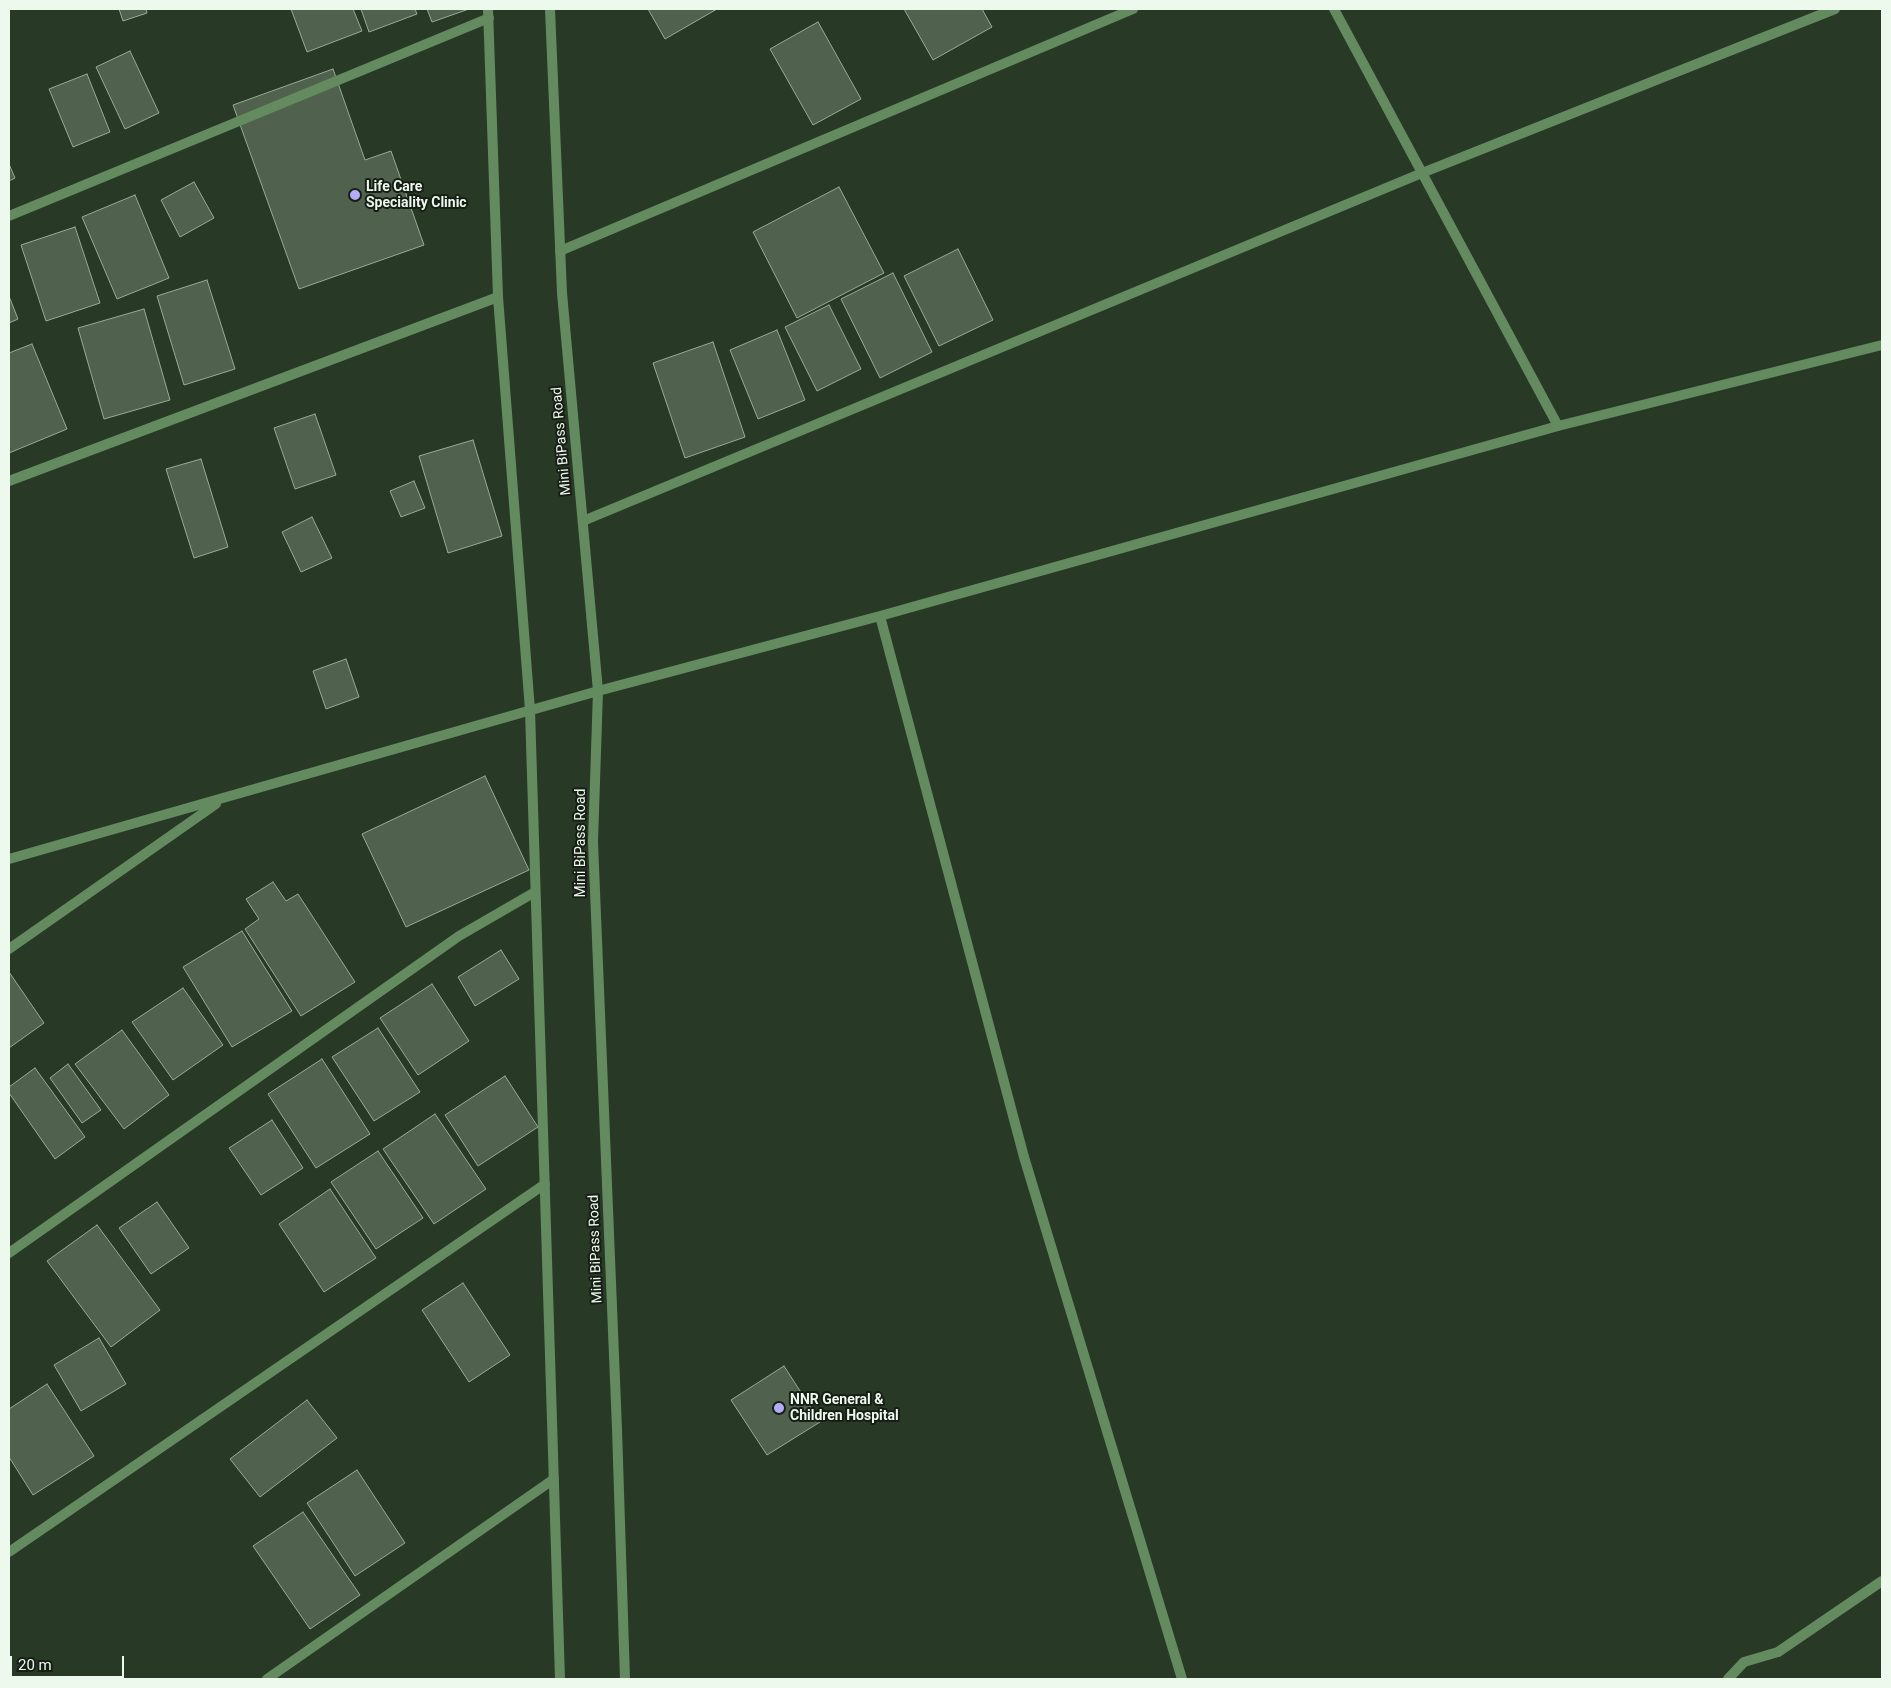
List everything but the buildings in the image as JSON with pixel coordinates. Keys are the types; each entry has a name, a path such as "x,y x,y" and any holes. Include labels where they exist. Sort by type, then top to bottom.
{"street":[{"name":"Mini BiPass Road","path":"550,9 562,293 598,691 593,842 616,1399 625,1679"},
{"path":"560,251 1133,9"},
{"path":"1334,9 1558,426"},
{"path":"583,521 1422,173 1835,9"},
{"path":"9,216 488,13 498,297 530,710 560,1679"},
{"path":"9,481 498,297"},
{"path":"9,859 530,710 880,616 1558,426 1882,345"},
{"path":"880,616 1024,1157 1182,1679"},
{"path":"9,948 223,799"},
{"path":"9,1253 459,936 535,892"},
{"path":"9,1552 545,1184"},
{"path":"268,1679 554,1479"},
{"path":"1728,1679 1744,1662 1778,1652 1882,1581"}],"place":[{"name":"Life Care Speciality Clinic","path":"355,195"},
{"name":"NNR General & Children Hospital","path":"779,1408"}]}
